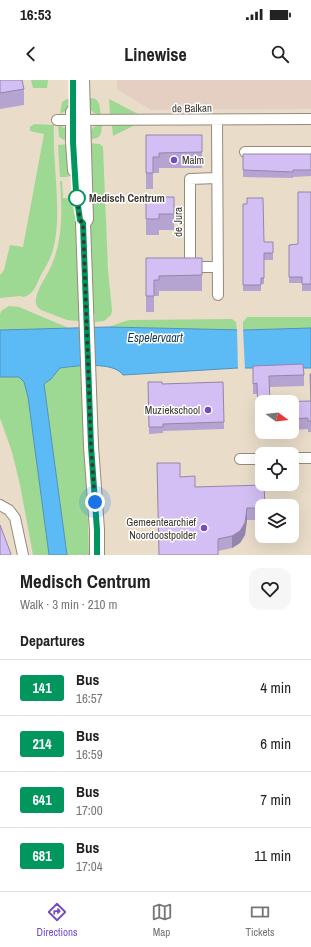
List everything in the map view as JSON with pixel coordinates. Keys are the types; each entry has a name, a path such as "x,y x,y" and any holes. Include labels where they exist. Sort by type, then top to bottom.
{"main road":[{"path":"73,80 78,120"},
{"path":"82,80 78,120 73,142 76,192 80,220 83,223 97,555"}],"street":[{"name":"de Balkan","path":"57,120 311,119"},
{"path":"217,120 218,295"},
{"path":"244,152 311,152"},
{"name":"de Jura","path":"217,178 190,179 190,266 218,267"},
{"path":"299,458 311,458"},
{"path":"240,459 255,459"},
{"path":"3,506 10,511 15,518 22,555"}],"shaded area":[{"path":"117,80 311,80 311,109 151,110 117,89"}],"green space":[{"path":"31,80 48,80 47,88 33,88"},
{"path":"86,98 94,99 98,102 101,115 92,112"},
{"path":"70,99 66,111 60,114 62,102"},
{"path":"109,99 140,115 110,115"},
{"path":"34,124 54,125 57,204 56,236 53,250 47,264 32,292 23,297 0,298 0,275 4,270 10,245 23,247 44,134 30,131 30,127"},
{"path":"58,125 67,129 70,140 64,140 59,137"},
{"path":"99,125 102,126 100,136 93,139 86,139 92,128"},
{"path":"112,125 135,125 113,136"},
{"path":"87,143 100,144 103,147 108,270 112,310 111,315 104,321 95,322 95,314 92,314"},
{"path":"71,144 68,177 60,177 58,145"},
{"path":"60,181 62,181 63,198 70,198 76,217 78,232 81,314 79,315 79,321 67,320 41,310 37,306 36,301 39,288 50,269 56,254 60,234"},
{"path":"9,306 19,307 71,329 0,330 1,311"},
{"path":"247,317 311,317 311,328 243,330 243,322"},
{"path":"232,319 236,322 237,330 109,327 130,320"},
{"path":"83,366 89,555 67,555 44,384 51,379 60,368"},
{"path":"0,377 19,377 24,382 28,397 49,555 33,555 20,485 12,452 0,418"}],"water":[{"name":"Espelervaart","path":"109,327 243,330 311,328 311,368 238,368 123,375 118,371 103,366 60,368 51,379 44,384 67,555 49,555 28,397 24,382 19,377 0,377 0,330"}],"pier":[{"path":"237,328 243,328 245,370 238,370"}],"building":[{"path":"0,80 22,80 24,89 0,93"},
{"path":"146,135 202,135 202,152 159,153 159,157 153,157 153,173 146,173"},
{"path":"243,154 311,154 311,170 293,170 293,172 243,170"},
{"path":"298,192 311,192 311,284 302,284 302,277 289,277 289,245 298,244"},
{"path":"146,197 174,197 174,214 159,214 159,219 146,219"},
{"path":"247,198 263,198 264,242 273,242 273,253 264,253 264,278 261,278 261,285 243,285 243,204 247,204"},
{"path":"146,258 202,258 202,275 159,276 159,280 154,280 154,296 146,296"},
{"path":"303,364 304,375 269,376 270,395 257,395 257,383 253,384 253,366"},
{"path":"310,374 311,374 311,401"},
{"path":"148,382 162,382 162,384 223,382 224,422 163,424 163,427 149,427"},
{"path":"299,401 311,401 311,421 308,421 308,418 299,419"},
{"path":"157,463 180,463 180,477 195,476 195,487 255,485 255,491 264,491 265,499 255,499 255,508 247,508 245,523 240,531 232,536 218,539 218,555 159,555"},
{"path":"0,525 11,554 10,555 0,555"}],"bus line":[{"name":"141","path":"73,80 73,142 76,192 80,220 83,223 91,446 97,530 97,555"}],"place":[{"name":"Malm","path":"174,160"},
{"name":"Medisch Centrum","path":"77,198"},
{"name":"Muziekschool","path":"208,410"},
{"name":"Gemeentearchief Noordoostpolder","path":"204,528"}],"route":[{"path":"77,198 76,192 80,220 83,223 91,446 95,502"}]}
